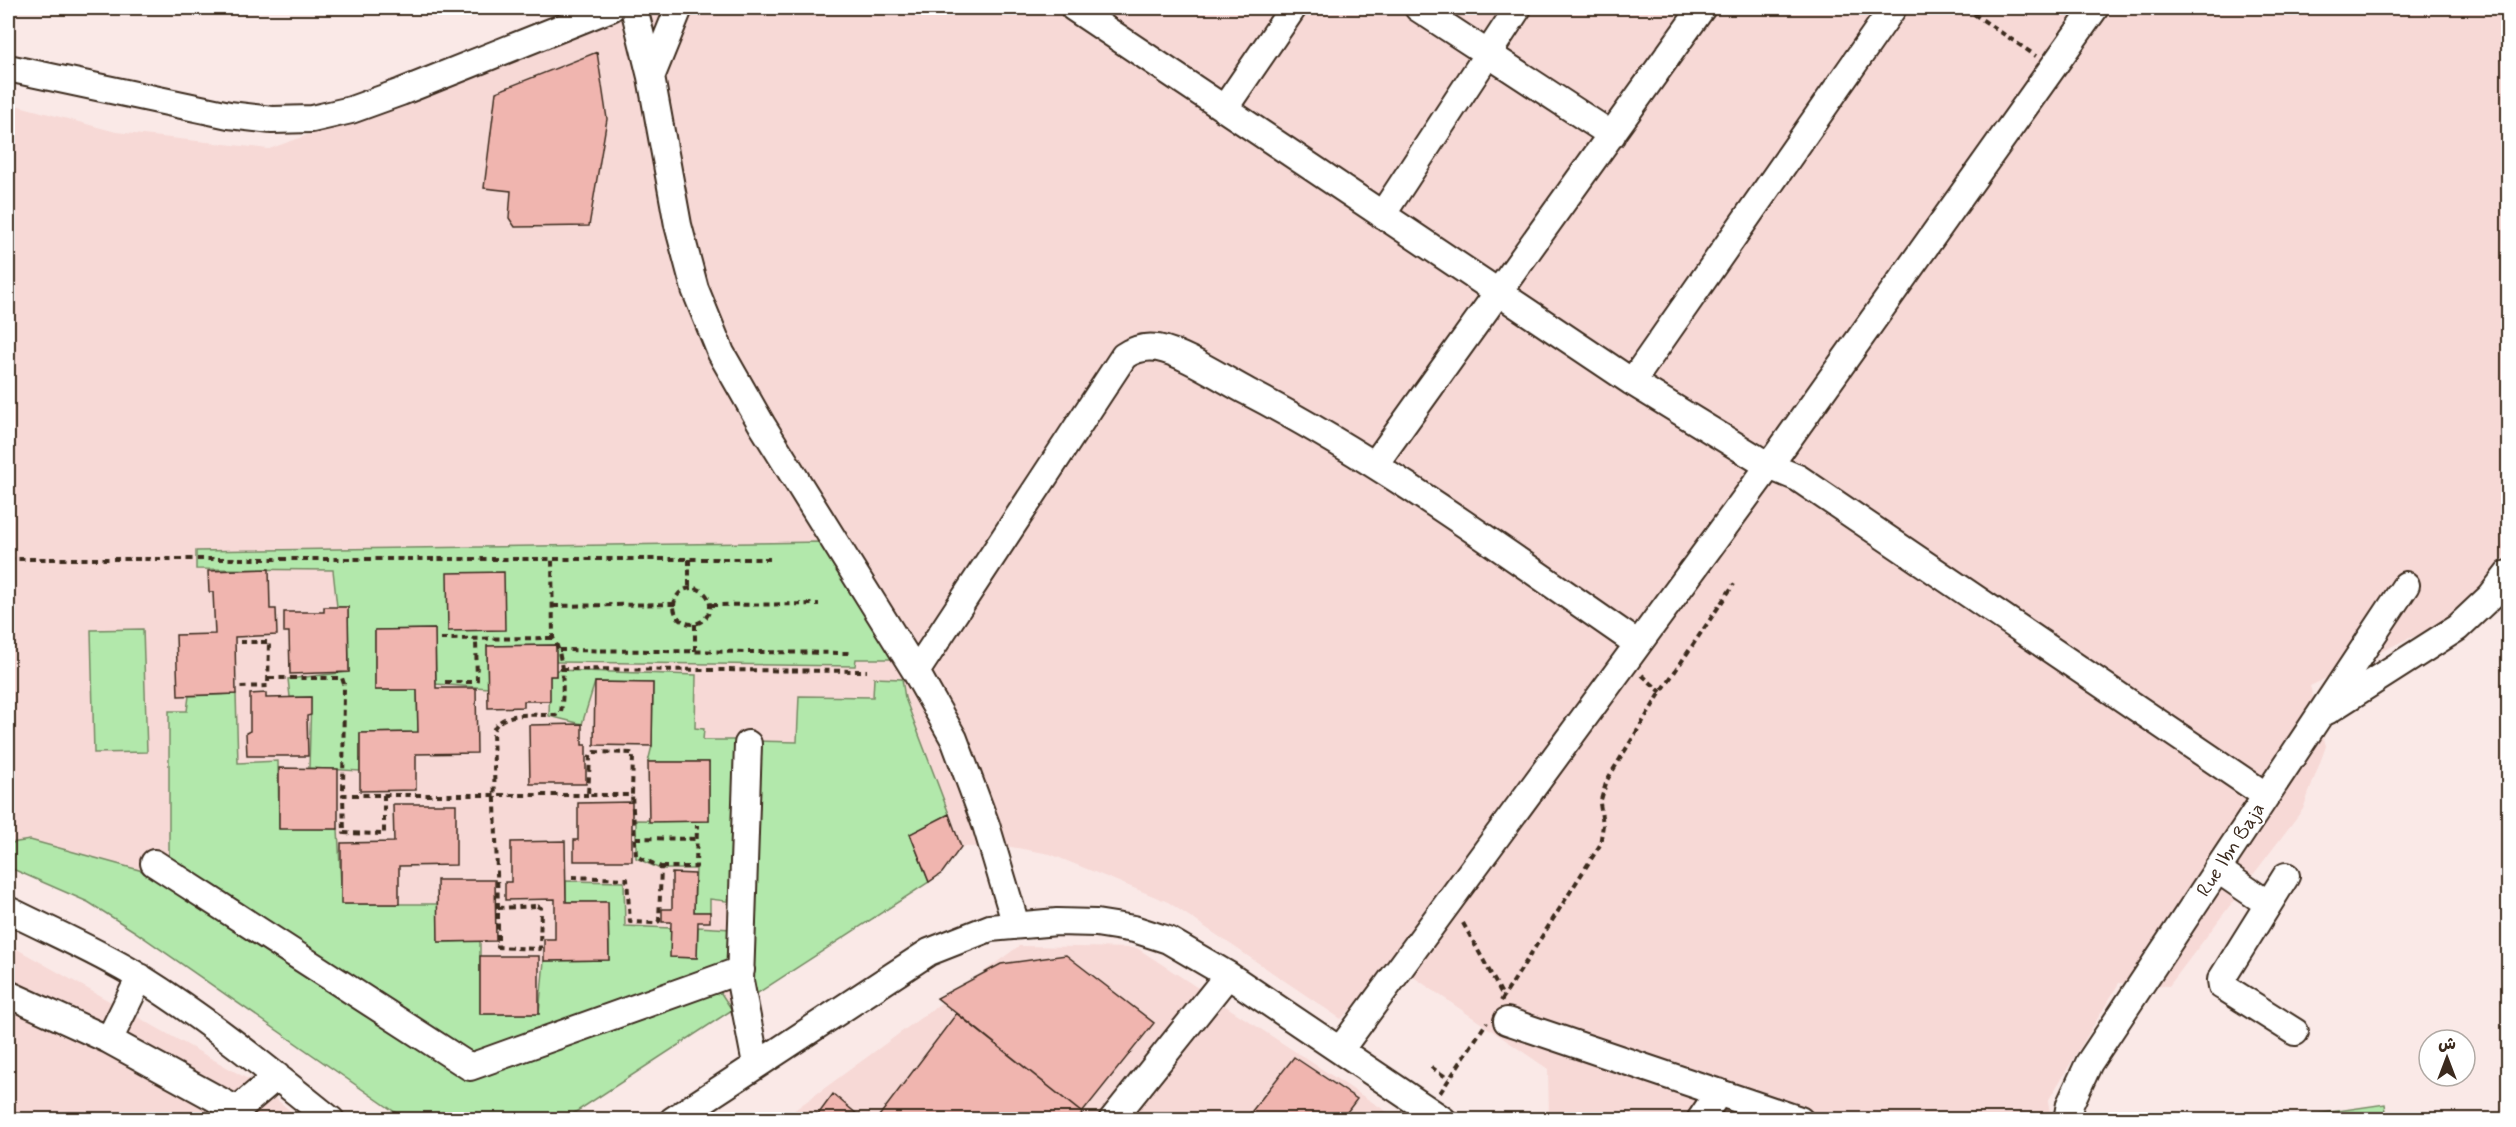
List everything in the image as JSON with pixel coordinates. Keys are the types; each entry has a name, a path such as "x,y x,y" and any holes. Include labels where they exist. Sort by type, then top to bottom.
{"street":[{"path":"634,8 651,77 678,225 692,278 721,353 762,424 916,672 954,739 986,825 1016,925"},
{"path":"651,77 679,8"},
{"path":"1074,8 1632,382 1769,466 1798,478 2265,795"},
{"path":"1224,108 1293,8"},
{"path":"1418,8 1612,135"},
{"path":"1382,215 1518,8"},
{"path":"1375,464 1702,8"},
{"path":"1632,382 1893,8"},
{"path":"1340,1050 1769,466 2096,8"},
{"path":"8,68 229,116 272,120 312,119 351,110 391,96 592,10"},
{"path":"916,672 1124,356 1143,347 1172,352 1300,419 1375,464 1638,644"},
{"path":"2317,717 2457,628 2491,596 2508,574"},
{"name":"Rue Ibn Baja","path":"2067,1119 2070,1104 2090,1063 2265,795 2406,585"},
{"path":"748,744 741,988 756,1064"},
{"path":"154,863 470,1066 741,970"},
{"path":"2217,869 2268,904"},
{"path":"2286,876 2221,980 2222,986 2295,1032"},
{"path":"8,910 140,977 189,1009 328,1118"},
{"path":"673,1119 929,952 990,928 1057,922 1096,923 1134,929 1168,940 1228,975 1436,1115"},
{"path":"1112,1119 1228,975"},
{"path":"109,1040 140,977"},
{"path":"8,994 109,1040 231,1115 277,1076"},
{"path":"1499,1014 1800,1119"},
{"path":"1700,1119 1719,1092"}],"path":[{"path":"1965,8 2054,67"},
{"path":"498,908 539,907 541,909 540,949 498,947 493,731 495,725 506,717 556,715 561,712 559,650 553,638 552,559"},
{"path":"689,559 690,588"},
{"path":"8,560 774,559"},
{"path":"1436,1115 1449,1079 1499,1014 1503,996 1600,845 1603,825 1600,803 1607,780 1661,692 1734,584"},
{"path":"690,588 701,590 706,594 711,605 707,616 695,624 681,620 674,604 679,594 690,588"},
{"path":"553,606 674,604"},
{"path":"711,605 819,604"},
{"path":"695,624 695,651"},
{"path":"441,639 553,638"},
{"path":"445,682 474,682 477,680 476,640"},
{"path":"240,642 269,642 269,678 268,686 240,687"},
{"path":"559,650 850,653"},
{"path":"561,669 867,671"},
{"path":"269,678 342,678 344,684 343,831 346,835 384,834 384,795"},
{"path":"588,795 591,754 628,752 633,755 632,795 637,858 662,867 696,867 697,825"},
{"path":"343,795 632,795"},
{"path":"636,838 697,839"},
{"path":"572,877 627,879 628,919 632,923 656,923 661,918 662,867"},
{"path":"1463,923 1503,996"},
{"path":"1431,1066 1449,1079"}],"shaded area":[{"path":"640,8 2508,8 2508,549 2457,622 2407,639 2310,686 2326,746 2303,809 2169,986 2119,983 2048,1101 2051,1119 1549,1119 1548,1069 1396,965 1341,1019 1168,902 1050,854 1006,846 961,847 942,873 565,1119 405,1119 134,931 88,902 8,867 8,103 116,132 269,149 495,67"},
{"path":"8,944 262,1087 300,1119 8,1119"},
{"path":"1019,946 1137,948 1398,1119 781,1120"}],"green space":[{"path":"822,542 898,659 856,659 855,666 556,662 555,645 487,646 488,688 436,684 435,629 375,630 375,690 417,690 418,732 360,733 360,771 309,768 311,697 290,697 288,679 349,672 348,607 337,607 333,570 196,569 196,551"},
{"path":"143,629 147,752 94,753 91,630"},
{"path":"556,670 696,675 695,728 704,729 703,740 739,740 734,902 710,899 710,912 694,912 696,869 660,869 636,858 636,820 709,821 709,762 648,762 652,746 653,683 595,682 582,724 549,716 550,676 556,676"},
{"path":"874,678 902,679 905,698 949,814 910,834 929,882 747,1000 754,741 797,742 799,696 873,697"},
{"path":"236,694 238,763 278,761 279,828 338,829 342,904 438,904 438,942 480,941 480,1014 539,1014 544,961 609,960 608,902 566,902 566,881 624,882 625,926 671,928 671,957 697,958 698,927 731,929 734,964 472,1052 169,857 169,711 187,711 189,696"},
{"path":"30,840 161,876 466,1072 715,984 732,1010 565,1119 405,1119 134,931 88,902 8,867 8,849 11,843"},
{"path":"2385,1104 2387,1119 2283,1119"}],"building":[{"path":"597,52 607,119 589,226 515,227 509,218 511,191 484,188 496,92"},
{"path":"269,569 270,609 276,609 277,635 235,637 236,694 178,696 176,635 215,634 213,592 209,592 208,571"},
{"path":"504,572 505,630 448,631 447,573"},
{"path":"324,607 348,607 349,672 290,674 289,632 284,632 284,612 324,612"},
{"path":"435,629 436,688 476,688 477,753 416,754 416,790 360,791 360,733 418,732 417,690 375,690 375,630"},
{"path":"556,645 556,676 550,676 550,701 524,701 524,707 488,708 487,646"},
{"path":"595,682 653,683 652,746 594,745"},
{"path":"266,693 266,698 311,697 311,715 307,716 308,756 247,756 246,733 250,731 250,694"},
{"path":"582,724 582,745 586,745 586,784 530,784 529,725"},
{"path":"648,762 709,762 709,821 649,822"},
{"path":"279,768 338,769 338,829 279,829"},
{"path":"632,802 632,861 574,861 574,840 578,840 578,803"},
{"path":"393,804 456,804 456,865 399,866 399,904 341,904 341,843 394,842"},
{"path":"949,814 961,847 942,873 929,882 910,834"},
{"path":"565,841 566,902 608,902 609,960 544,961 544,939 555,939 555,899 505,900 505,882 511,882 511,842"},
{"path":"672,873 695,874 694,912 710,912 710,922 698,922 697,958 670,957 671,922 662,922 662,909 672,909"},
{"path":"437,880 495,880 496,941 438,942"},
{"path":"1066,955 1154,1023 1082,1113 937,998 1001,964"},
{"path":"480,956 539,956 539,1014 480,1014"},
{"path":"957,1013 1082,1113 1077,1120 876,1120"},
{"path":"1294,1057 1357,1099 1341,1120 1245,1120"},
{"path":"833,1094 864,1120 814,1120"}]}
